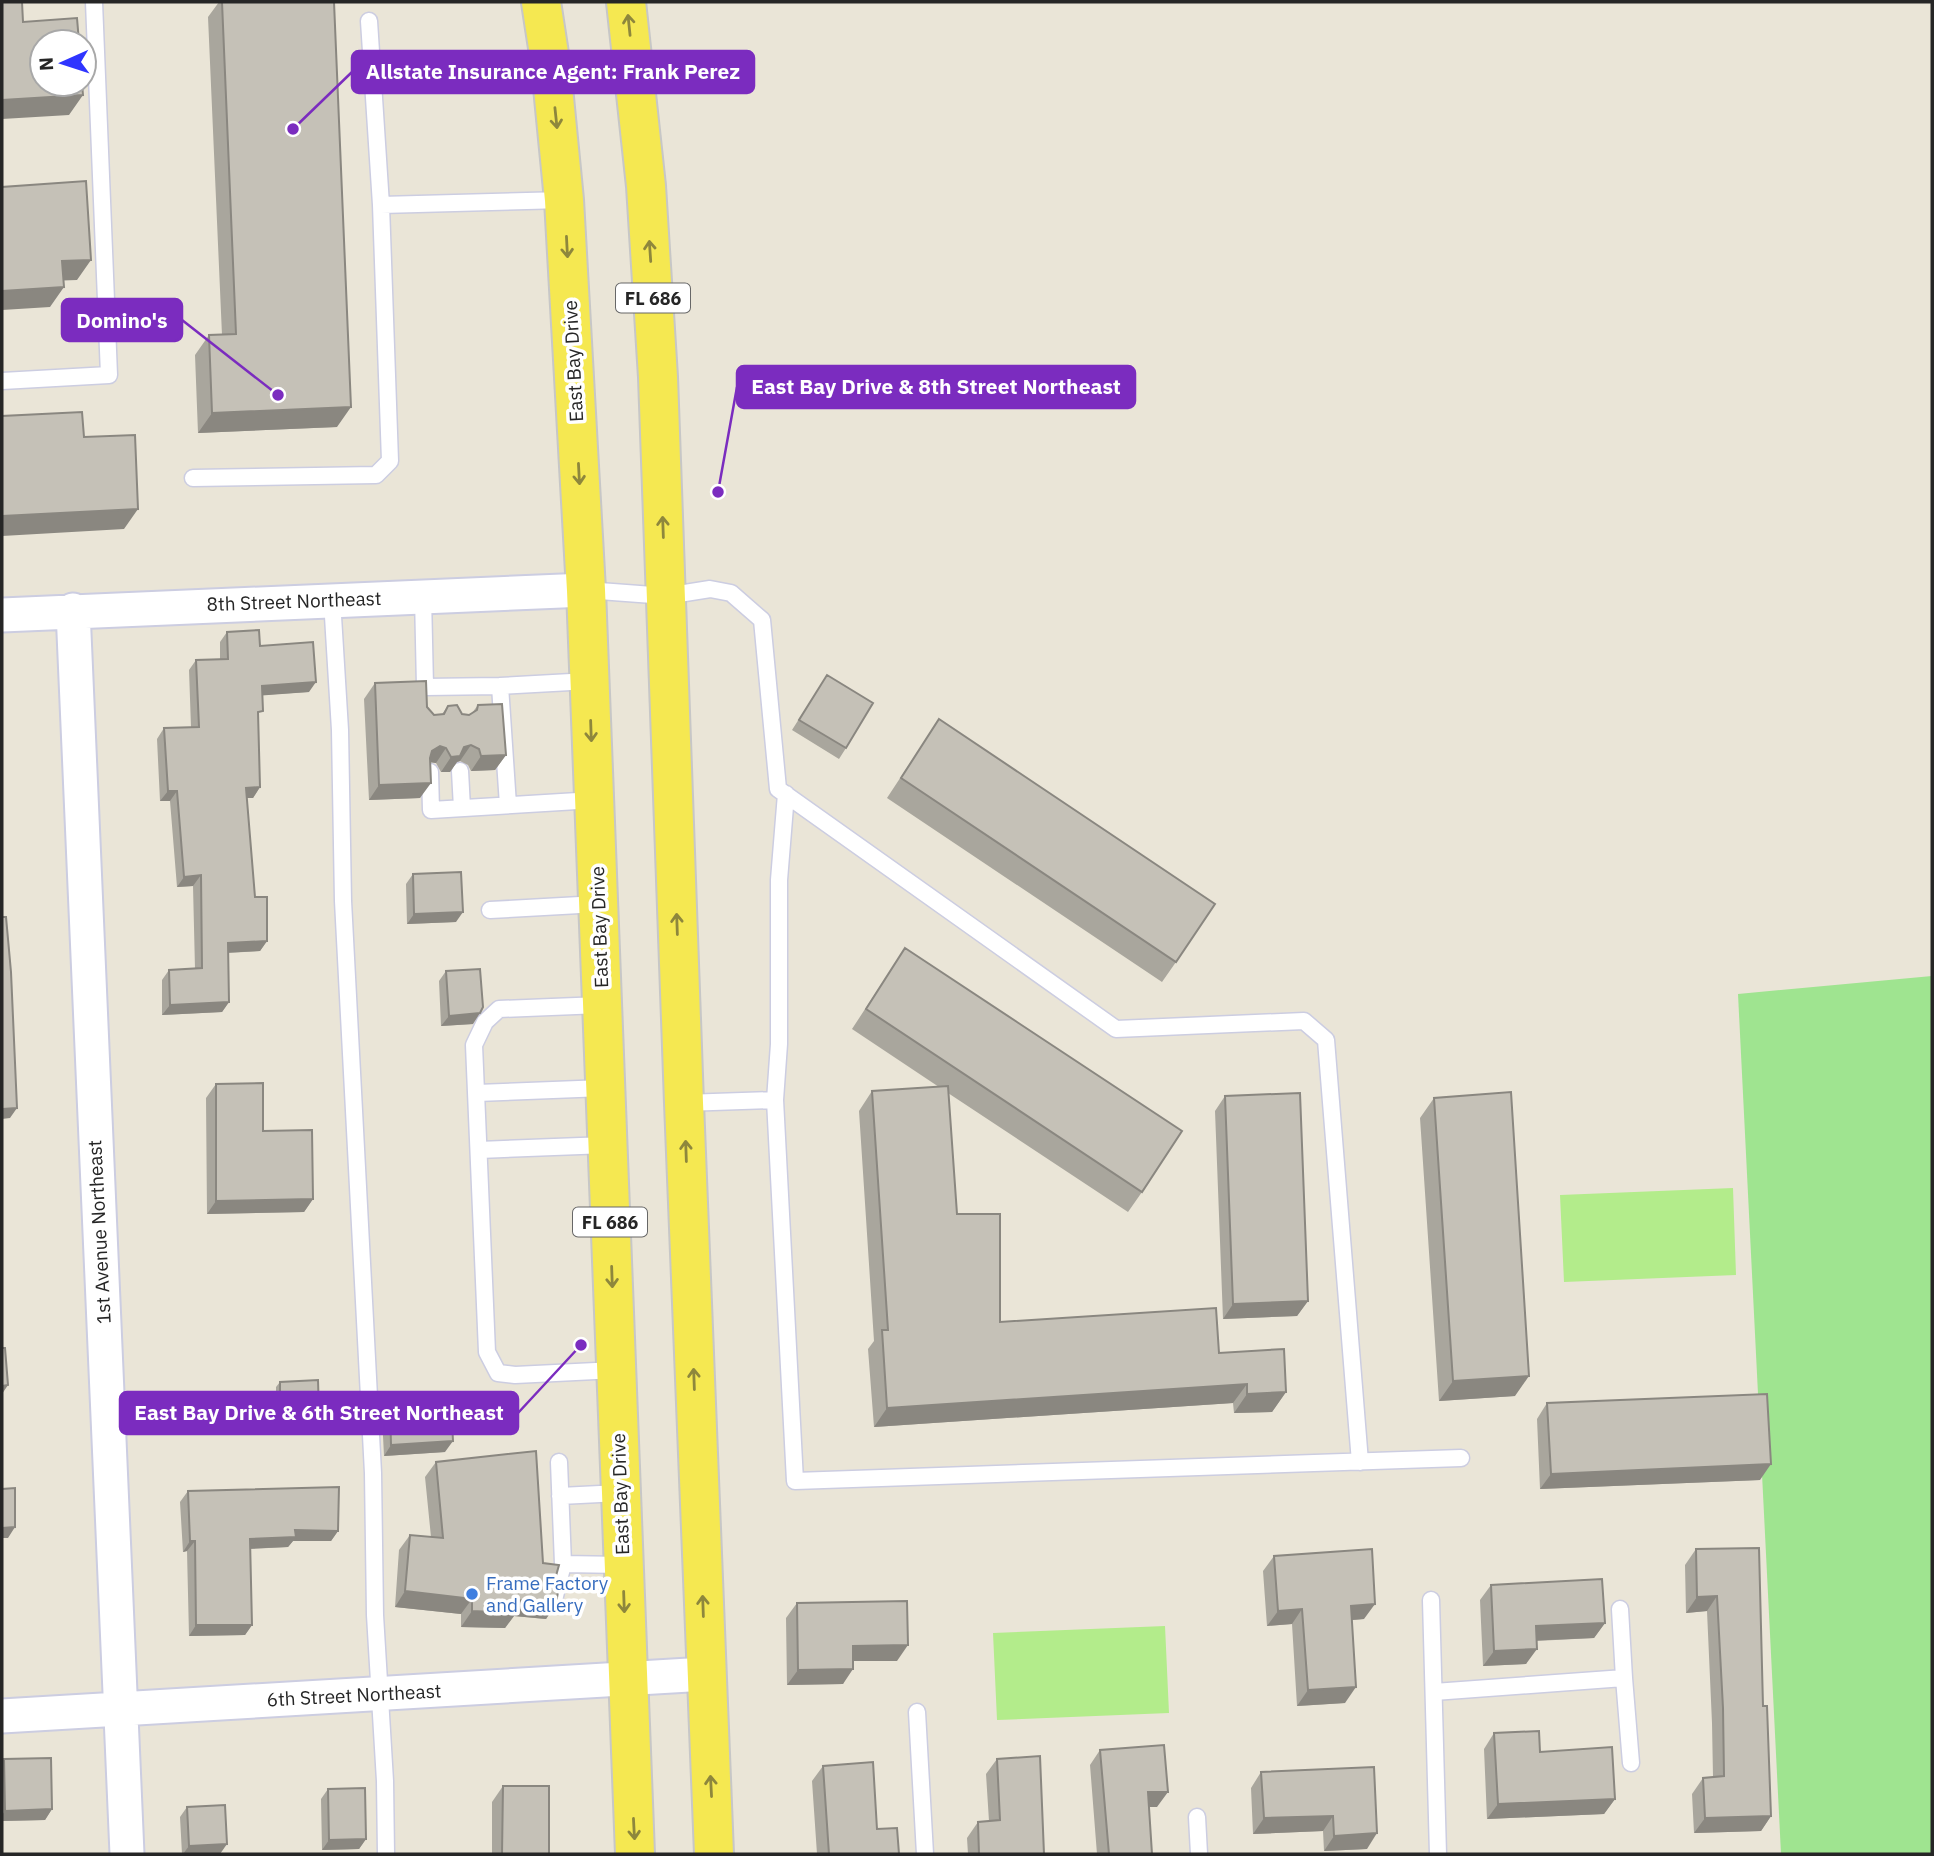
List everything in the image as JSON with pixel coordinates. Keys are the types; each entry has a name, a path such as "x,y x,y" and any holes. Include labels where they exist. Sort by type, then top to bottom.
{"main road":[{"name":"East Bay Drive","path":"541,2 551,67 564,201 586,590 635,1854"},
{"name":"FL 686","path":"626,2 646,186 658,377 714,1854"}],"street":[{"name":"8th Street Northeast","path":"2,615 586,590"},
{"name":"1st Avenue Northeast","path":"73,610 127,1854"},
{"name":"6th Street Northeast","path":"2,1716 706,1674"}],"lane":[{"path":"2,381 109,375 95,187 94,2"},
{"path":"192,478 376,475 390,461 381,205 369,21"},
{"path":"381,205 564,201"},
{"path":"586,590 666,596 710,589 731,593 762,620 778,789 1116,1029 1304,1021 1326,1040 1360,1462"},
{"path":"423,596 426,692 589,681"},
{"path":"332,600 340,730 343,901 373,1460 375,1615 385,1781 386,1854"},
{"path":"500,686 508,805"},
{"path":"460,771 462,808"},
{"path":"430,772 431,810 594,800"},
{"path":"786,794 779,880 779,1044 775,1100 795,1481 1461,1458"},
{"path":"490,910 598,905"},
{"path":"601,1005 499,1009 485,1021 474,1045 487,1352 498,1373 514,1375 616,1370"},
{"path":"477,1093 604,1088"},
{"path":"684,1103 775,1100"},
{"path":"479,1150 607,1145"},
{"path":"554,1600 562,1564 559,1462"},
{"path":"560,1496 621,1493"},
{"path":"562,1564 623,1565"},
{"path":"1431,1600 1438,1854"},
{"path":"1620,1609 1631,1762"},
{"path":"1434,1692 1624,1678"},
{"path":"917,1712 925,1854"},
{"path":"1197,1817 1199,1854"}],"green space":[{"path":"1932,976 1932,1854 1781,1854 1738,994"},
{"path":"1733,1188 1736,1275 1564,1282 1560,1195"},
{"path":"1165,1626 1169,1713 997,1720 993,1633"}],"building":[{"path":"2,2 22,2 23,22 77,18 78,28 28,28 28,98 34,98 2,100"},
{"path":"222,2 334,2 351,407 212,413 209,335 236,334"},
{"path":"86,181 91,260 62,261 64,287 2,291 2,187"},
{"path":"82,412 84,437 135,435 138,509 2,516 2,416"},
{"path":"259,630 260,646 313,642 316,682 262,686 263,711 258,712 260,787 246,788 255,897 267,897 267,941 228,943 229,1002 170,1005 169,970 202,968 201,875 184,877 177,791 168,791 164,728 199,727 196,660 228,659 227,632"},
{"path":"827,675 873,703 846,748 799,720"},
{"path":"426,681 427,707 434,715 444,714 448,706 457,705 462,714 469,715 477,710 478,705 502,704 506,755 481,756 479,749 471,745 464,747 460,756 451,757 446,748 440,746 432,751 430,758 431,783 379,785 375,683"},
{"path":"939,719 1215,904 1176,962 901,778"},
{"path":"461,872 463,912 414,914 413,874"},
{"path":"2,917 6,917 11,972 17,1108 2,1109"},
{"path":"905,948 1182,1131 1142,1192 866,1009"},
{"path":"480,969 483,1007 480,1013 449,1016 446,971"},
{"path":"263,1083 263,1131 312,1130 313,1199 216,1201 216,1084"},
{"path":"948,1086 957,1214 1000,1214 1000,1322 1216,1308 1219,1353 1284,1349 1286,1392 1247,1394 1247,1384 887,1408 882,1330 888,1330 872,1091"},
{"path":"1511,1092 1529,1376 1453,1381 1434,1098"},
{"path":"1300,1093 1308,1301 1233,1304 1225,1096"},
{"path":"2,1348 5,1348 8,1385 2,1386"},
{"path":"318,1380 319,1413 280,1414 280,1382"},
{"path":"1767,1394 1771,1464 1551,1474 1547,1403"},
{"path":"451,1402 453,1441 391,1445 390,1405"},
{"path":"536,1451 543,1563 559,1565 554,1583 558,1592 556,1604 518,1600 516,1613 472,1611 472,1599 405,1591 410,1535 443,1538 436,1462"},
{"path":"339,1487 338,1531 295,1530 296,1537 250,1539 252,1625 196,1625 195,1541 190,1541 188,1491"},
{"path":"15,1488 15,1527 2,1528 2,1489"},
{"path":"1759,1548 1763,1706 1767,1706 1771,1816 1705,1818 1703,1778 1724,1776 1723,1708 1717,1596 1697,1597 1696,1549"},
{"path":"1372,1549 1375,1604 1351,1606 1356,1687 1308,1690 1302,1609 1278,1611 1274,1556"},
{"path":"1602,1579 1605,1623 1536,1626 1537,1649 1494,1651 1491,1585"},
{"path":"907,1601 908,1645 853,1646 853,1669 798,1670 797,1603"},
{"path":"1539,1731 1540,1752 1612,1747 1615,1799 1498,1804 1494,1733"},
{"path":"1164,1745 1168,1792 1148,1792 1152,1854 1109,1854 1100,1750"},
{"path":"1040,1756 1044,1854 979,1854 978,1822 1000,1820 997,1759"},
{"path":"51,1758 52,1809 5,1811 4,1759"},
{"path":"873,1762 877,1829 897,1828 899,1854 829,1854 823,1766"},
{"path":"1374,1767 1377,1833 1334,1836 1333,1816 1264,1818 1261,1772"},
{"path":"503,1786 549,1786 549,1854 502,1854"},
{"path":"365,1788 366,1839 329,1840 328,1789"},
{"path":"225,1805 227,1844 189,1846 187,1807"}],"place":[{"name":"Allstate Insurance Agent: Frank Perez","path":"293,129"},
{"name":"Domino's","path":"278,395"},
{"name":"East Bay Drive & 8th Street Northeast","path":"718,492"},
{"name":"East Bay Drive & 6th Street Northeast","path":"581,1345"},
{"name":"Frame Factory and Gallery","path":"472,1594"}]}
